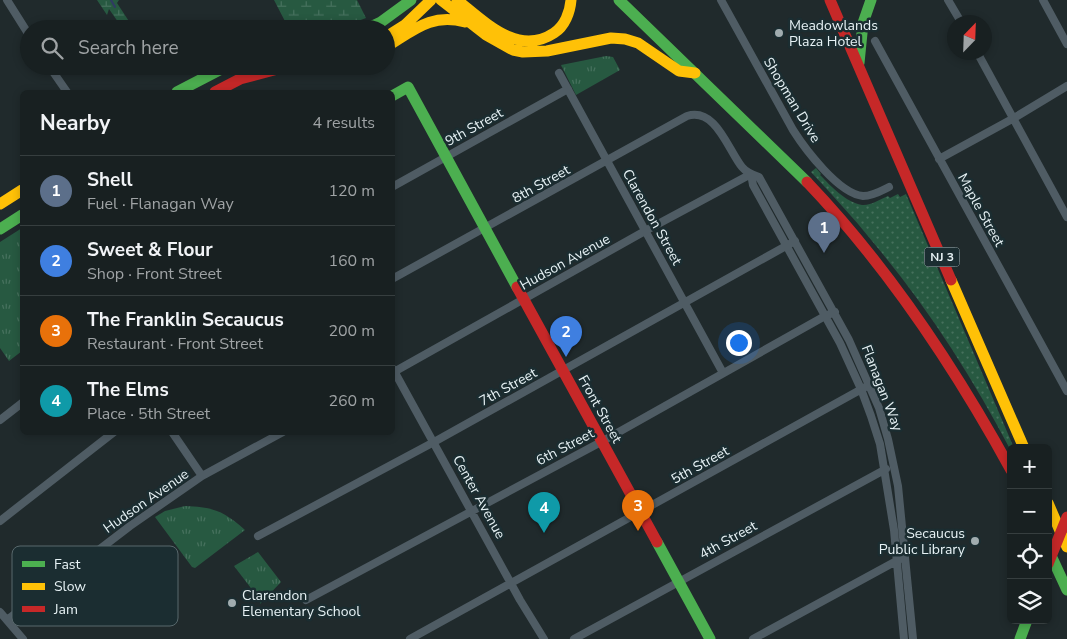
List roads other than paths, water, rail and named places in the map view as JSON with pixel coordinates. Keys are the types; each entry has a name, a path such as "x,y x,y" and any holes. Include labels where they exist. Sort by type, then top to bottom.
{"main road":[{"path":"384,20 411,0"},
{"path":"395,21 421,0"},
{"path":"395,31 405,25 431,0"},
{"path":"441,0 475,20 522,43 536,42 551,36 561,27 568,16 571,0"},
{"path":"457,0 500,44 520,52 537,52 611,38 625,39 638,43 652,51 679,71 696,73"},
{"path":"464,0 475,20"},
{"path":"619,0 794,168 838,215 910,306 945,356 981,414 1007,463"},
{"name":"NJ 3","path":"830,0 1022,444"},
{"path":"859,67 862,32 871,0"},
{"path":"395,42 438,18 475,20"},
{"path":"181,90 210,75"},
{"path":"218,90 240,79 255,75"},
{"name":"Front Street","path":"395,94 408,87 710,639"},
{"path":"0,204 20,191"},
{"path":"0,229 20,216"},
{"path":"1052,511 1067,540"},
{"path":"1052,512 1067,547"},
{"path":"1052,554 1067,517"},
{"path":"1052,558 1066,589"},
{"path":"1020,639 1026,624"}],"street":[{"path":"7,0 20,21"},
{"name":"Shopman Drive","path":"721,0 796,134 819,165 846,189 860,196 874,194 889,187"},
{"path":"948,0 957,15"},
{"path":"1043,0 1067,44"},
{"name":"Maple Street","path":"874,41 1067,391"},
{"path":"981,60 1067,217"},
{"name":"Clarendon Street","path":"559,73 723,373"},
{"path":"55,75 66,90"},
{"path":"939,159 1014,118 1067,86"},
{"name":"9th Street","path":"395,184 568,89"},
{"name":"8th Street","path":"395,277 607,162 687,116 692,114 702,116"},
{"name":"Flanagan Way","path":"702,116 710,120 717,128 742,167 759,177 835,312 870,384 884,424 898,486 913,639"},
{"name":"Flanagan Way","path":"751,174 753,185 846,355 875,427 880,444 894,530 904,639"},
{"name":"Hudson Avenue","path":"395,370 751,174"},
{"name":"7th Street","path":"258,536 434,442 794,242"},
{"path":"806,282 815,277"},
{"name":"6th Street","path":"306,600 601,442 835,312"},
{"path":"846,355 854,350"},
{"name":"Center Avenue","path":"395,374 544,639"},
{"name":"5th Street","path":"410,639 870,384"},
{"path":"0,420 20,405"},
{"path":"875,427 884,424"},
{"path":"0,521 110,435"},
{"path":"174,435 202,476"},
{"name":"Hudson Avenue","path":"104,546 202,476 277,435"},
{"name":"4th Street","path":"574,639 884,469 894,467"},
{"path":"753,639 897,560 906,558"},
{"path":"901,605 911,604"},
{"path":"0,612 12,626"},
{"name":"Hudson Avenue","path":"7,620 12,616"},
{"path":"12,626 23,639"}],"waterway":[{"path":"111,0 115,7"}],"place":[{"name":"Meadowlands Plaza Hotel","path":"779,33"},
{"name":"Shell","path":"824,253"},
{"name":"Sweet & Flour","path":"566,357"},
{"name":"The Franklin Secaucus","path":"638,531"},
{"name":"The Elms","path":"544,533"},
{"name":"Secaucus Public Library","path":"975,541"},
{"name":"Clarendon Elementary School","path":"232,603"}]}
